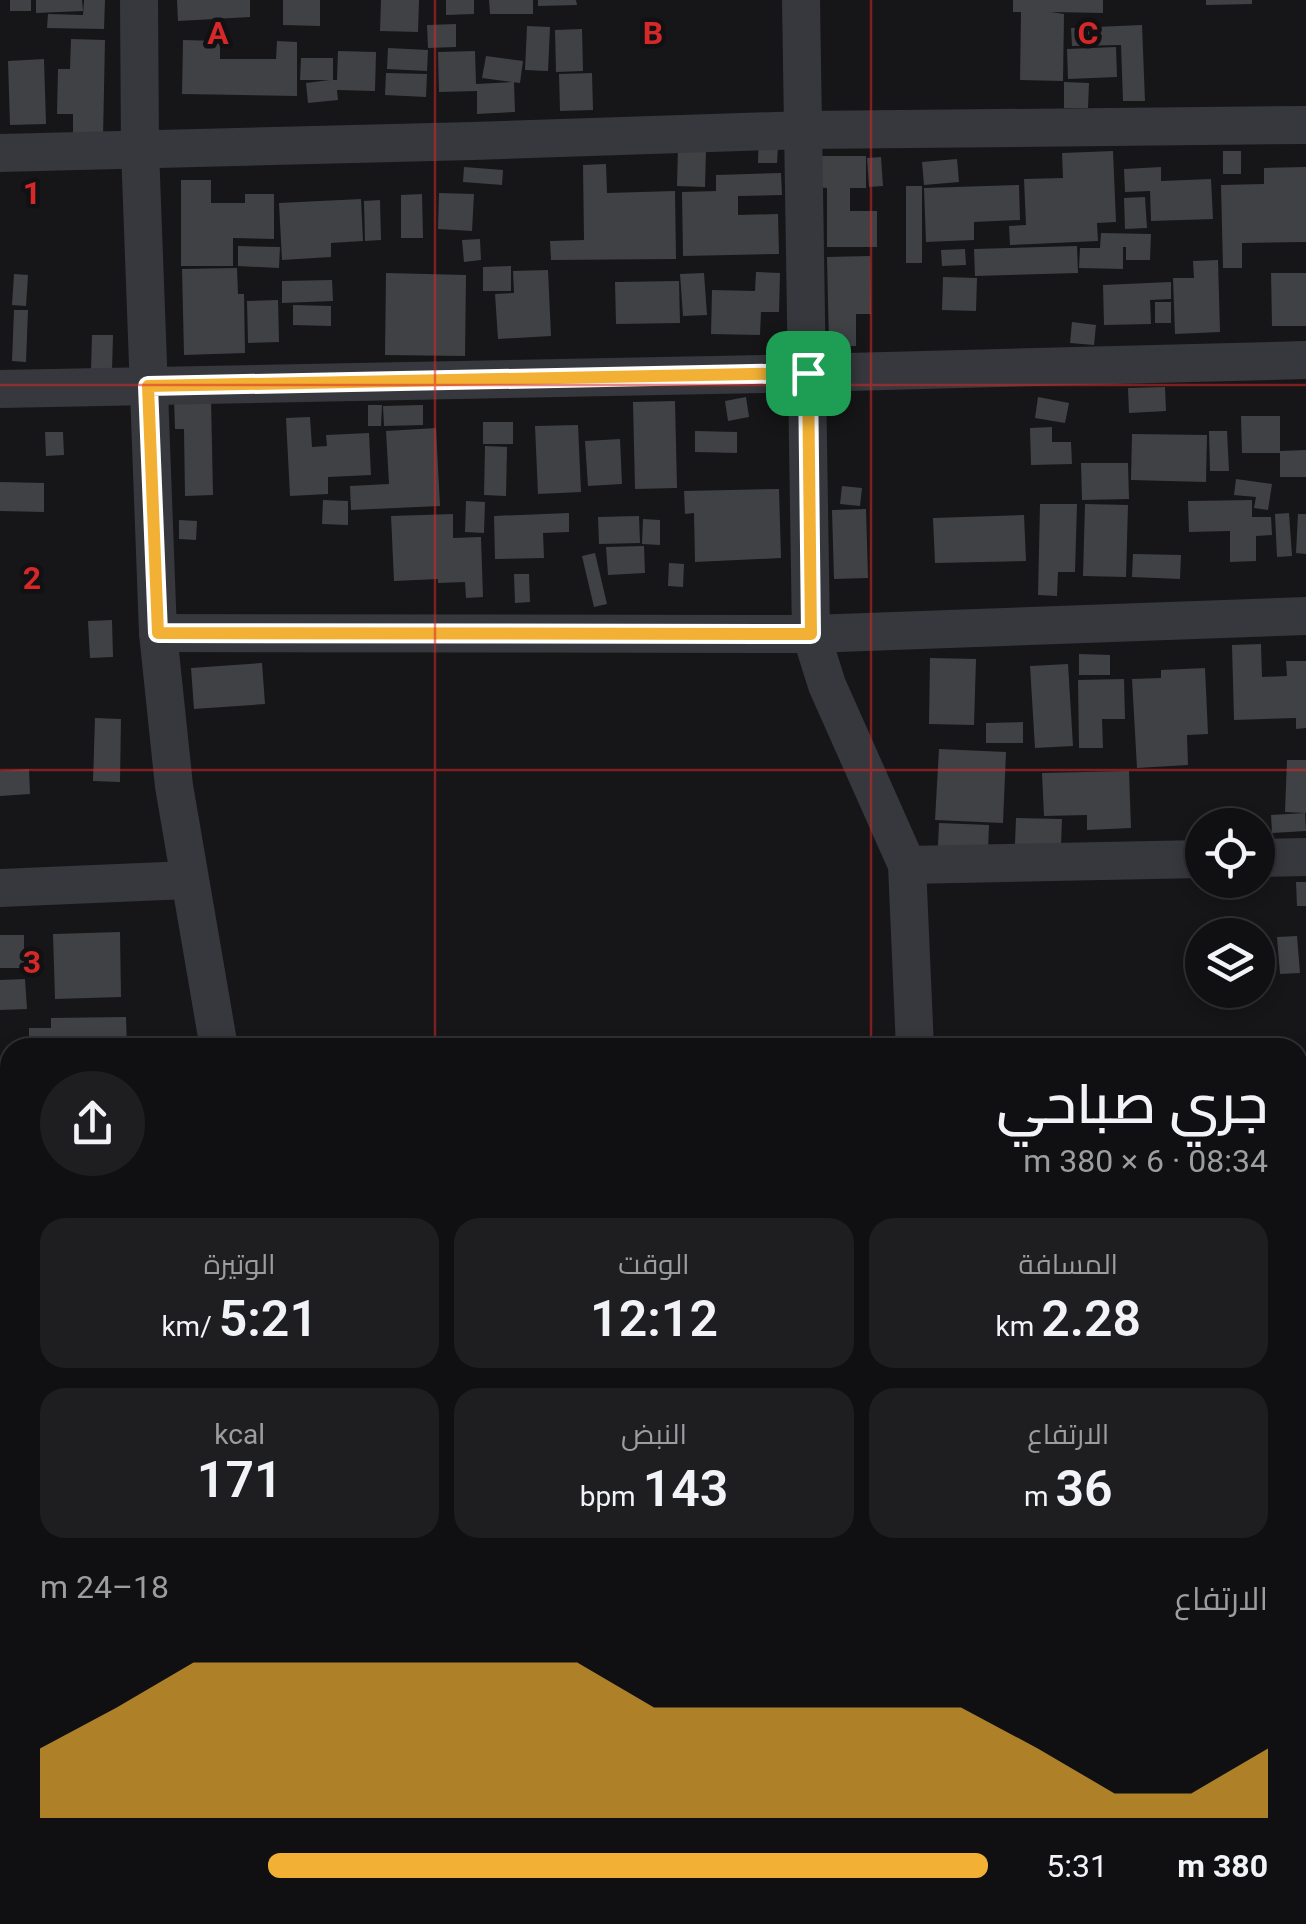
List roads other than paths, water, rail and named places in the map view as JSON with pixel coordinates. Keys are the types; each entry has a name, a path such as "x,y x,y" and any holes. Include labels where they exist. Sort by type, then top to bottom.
{"street":[{"path":"139,0 140,149 158,633 174,786 217,1038"},
{"path":"802,0 811,634 827,685 907,865 915,1038"},
{"path":"0,153 805,130 1306,126"},
{"path":"0,389 1306,360"},
{"path":"158,633 811,634 1306,616"},
{"path":"1275,858 1306,857"},
{"path":"907,865 1185,859"},
{"path":"0,888 188,880"}]}
